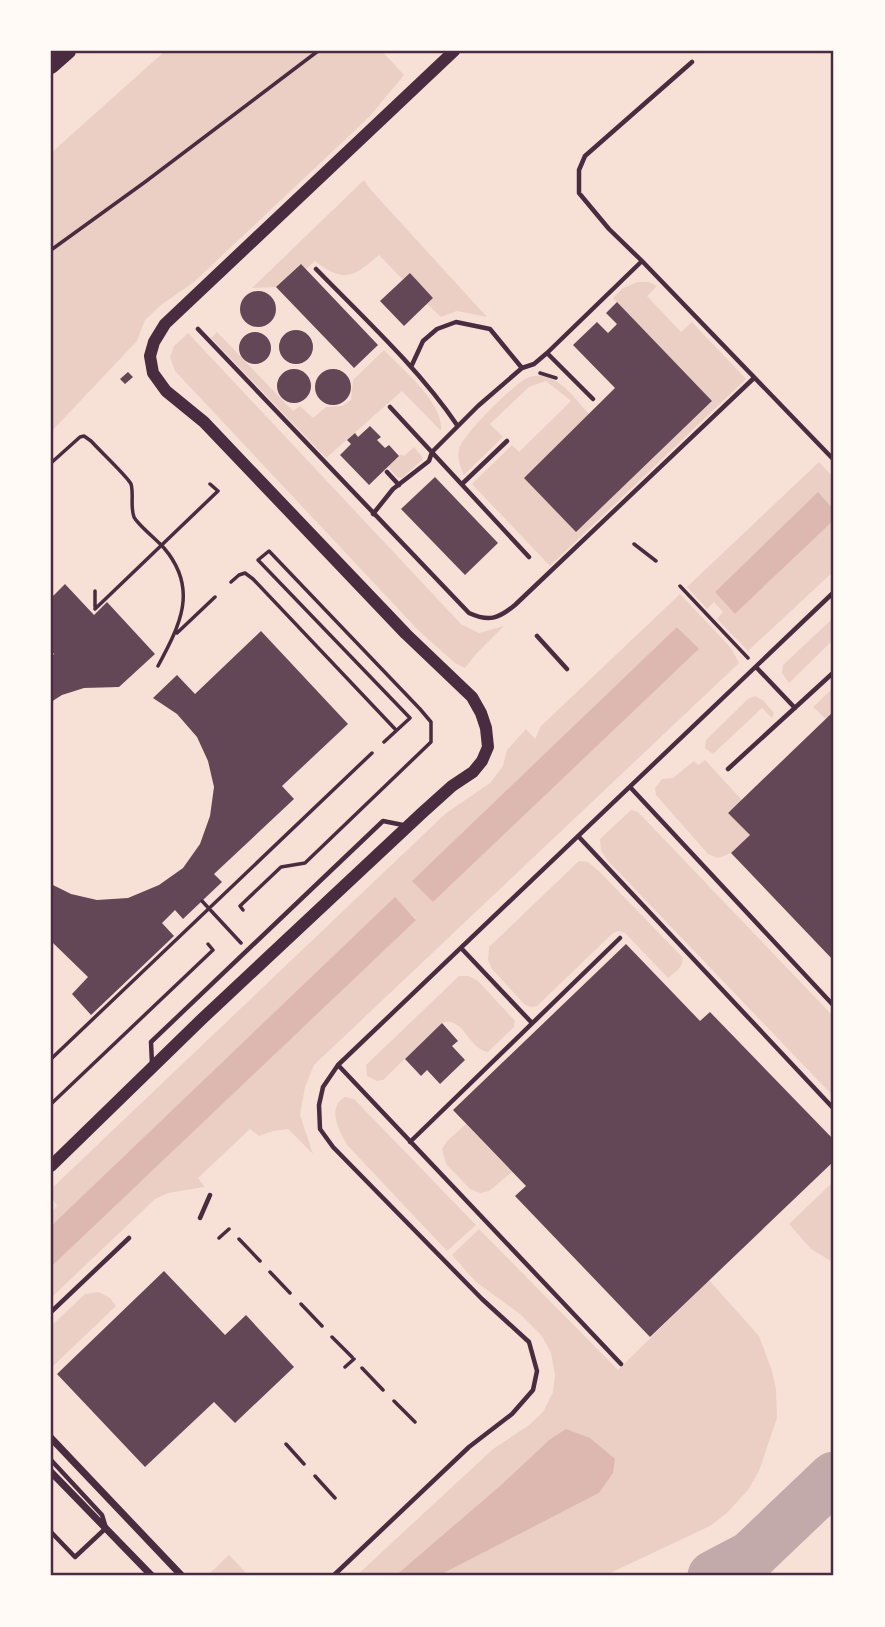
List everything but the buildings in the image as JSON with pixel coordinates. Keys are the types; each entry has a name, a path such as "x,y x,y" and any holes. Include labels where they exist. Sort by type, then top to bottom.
{"highway":[{"path":"51,66 68,51"}],"street":[{"path":"51,1166 408,827 452,786 473,772 488,747 486,728 472,697 398,626 204,422 166,391 153,373 150,356 154,341 166,324 454,51"},
{"path":"51,1438 182,1576"},
{"path":"51,1472 152,1576"}],"lane":[{"path":"692,62 585,156 579,170 579,193 609,229 834,460"},
{"path":"373,514 399,485 429,461 432,452 457,425 522,368 534,364 547,354 642,261"},
{"path":"316,269 411,368 442,403 457,425"},
{"path":"411,368 423,341 437,329 456,321 490,329 522,368"},
{"path":"198,329 469,613 481,618 502,616 754,378"},
{"path":"547,354 593,399"},
{"path":"390,407 529,557"},
{"path":"462,484 508,441"},
{"path":"387,472 399,485"},
{"path":"333,1576 469,1447 512,1414 533,1390 537,1371 529,1342 482,1300 333,1147 320,1129 319,1105 323,1087 338,1065 834,592"},
{"path":"537,636 567,669"},
{"path":"756,667 795,708"},
{"path":"729,769 834,672"},
{"path":"630,787 834,1006"},
{"path":"152,1068 151,1042 383,821 408,827"},
{"path":"579,837 834,1109"},
{"path":"410,1142 620,938"},
{"path":"461,949 532,1023"},
{"path":"338,1065 621,1364"},
{"path":"200,1218 210,1195"},
{"path":"51,1312 128,1238"},
{"path":"51,1460 102,1515 106,1528 75,1557 51,1532"}],"path":[{"path":"51,250 318,51"},
{"path":"539,373 561,380"},
{"path":"51,463 79,438 84,436 91,441 131,483 134,517 162,545 172,560 184,588 184,604 175,634 158,666"},
{"path":"95,591 95,609 218,491 210,484"},
{"path":"634,544 656,561"},
{"path":"243,910 240,906 281,867 305,863 431,742 431,722 420,709 269,551 258,560 410,718 384,742"},
{"path":"231,582 245,573 253,579 396,730"},
{"path":"680,586 756,667"},
{"path":"175,634 215,597"},
{"path":"51,1059 372,753"},
{"path":"202,901 248,950"},
{"path":"51,1104 213,950 208,944"},
{"path":"219,1238 229,1229"},
{"path":"239,1239 260,1261"},
{"path":"270,1272 290,1293"},
{"path":"301,1304 322,1326"},
{"path":"332,1337 353,1358 345,1367"},
{"path":"362,1368 383,1390"},
{"path":"394,1401 415,1422"},
{"path":"286,1444 304,1464"},
{"path":"315,1476 335,1498"}],"shaded area":[{"path":"165,51 382,51 404,75 370,116 194,282 145,320 137,341 51,432 51,153"},
{"path":"364,180 487,317 457,311 441,317 427,304 433,298 410,274 403,280 379,255 362,269 348,275 334,273 315,261 306,269 300,264 276,287 252,288"},
{"path":"637,282 649,282 657,286 647,296 681,332 692,322 746,379 550,566 472,484 512,445 519,452 571,401 546,381 529,387 490,424 503,437 464,475 459,449 479,422 521,382 529,377 539,376 557,382 569,391 589,414 576,531 712,402 613,298 623,288"},
{"path":"217,332 293,411 300,406 313,418 326,407 342,406 351,400 353,380 384,350 429,398 440,420 441,431 402,391 326,458 211,338"},
{"path":"188,333 461,624 479,633 504,626 465,668 455,663 419,631 175,371 170,357 174,346"},
{"path":"414,447 422,460 402,478 397,477 388,467 401,454 404,456"},
{"path":"819,462 834,478 834,510 818,493 715,592 736,613 834,520 834,571 748,651 717,619 723,612 714,602 707,609 687,587"},
{"path":"818,492 834,510 834,520 735,614 715,592"},
{"path":"680,594 731,648 739,663 314,1065 305,1087 300,1115 313,1154 288,1129 259,1136 250,1129 198,1178 205,1187 168,1193 155,1199 51,1298 51,1267 416,919 395,898 51,1226 51,1212 57,1206 51,1197 51,1189 445,814 490,783 503,766 507,750 526,729 535,739 541,726","holes":["678,627 698,650 433,902"]},
{"path":"834,617 834,639 789,683 782,673 783,665"},
{"path":"677,627 699,649 433,902 412,881"},
{"path":"834,687 834,711 826,719 813,707"},
{"path":"755,696 763,700 774,713 772,718 762,708 713,754 705,748 706,740 748,699"},
{"path":"705,760 742,800 728,813 750,835 731,853 718,858 708,854 656,795 655,788 662,779 673,778 694,761 698,765"},
{"path":"631,810 638,812 834,1017 834,1097 607,860 601,850 600,839"},
{"path":"579,861 588,862 599,871 683,958 682,965 668,978 625,933 619,931 613,933 537,1006 525,1005 492,969 488,960 489,947"},
{"path":"395,897 416,920 51,1267 51,1226"},
{"path":"459,976 469,976 478,981 515,1021 514,1027 488,1052 476,1046 455,1024 442,1023 383,1080 377,1081 367,1076 366,1065"},
{"path":"345,1097 354,1099 476,1225 447,1251 348,1146 338,1127 335,1113 339,1102"},
{"path":"466,1124 512,1172 489,1191 480,1193 470,1189 446,1164 442,1149"},
{"path":"834,1181 834,1263 811,1249 789,1224"},
{"path":"479,1229 618,1370 709,1280 759,1336 776,1389 777,1418 759,1471 748,1490 727,1513 710,1526 604,1576 438,1576 599,1493 549,1440 395,1576 356,1576 493,1449 529,1425 543,1412 553,1392 555,1375 551,1353 542,1336 520,1314 476,1282 452,1255"},
{"path":"99,1292 110,1298 116,1306 51,1368 51,1326 85,1294"},
{"path":"566,1429 590,1438 615,1459 613,1473 599,1493 438,1576 395,1576 549,1440"},
{"path":"229,1555 249,1576 207,1576"}],"taxiway":[{"path":"713,1576 751,1556 834,1477"}]}
